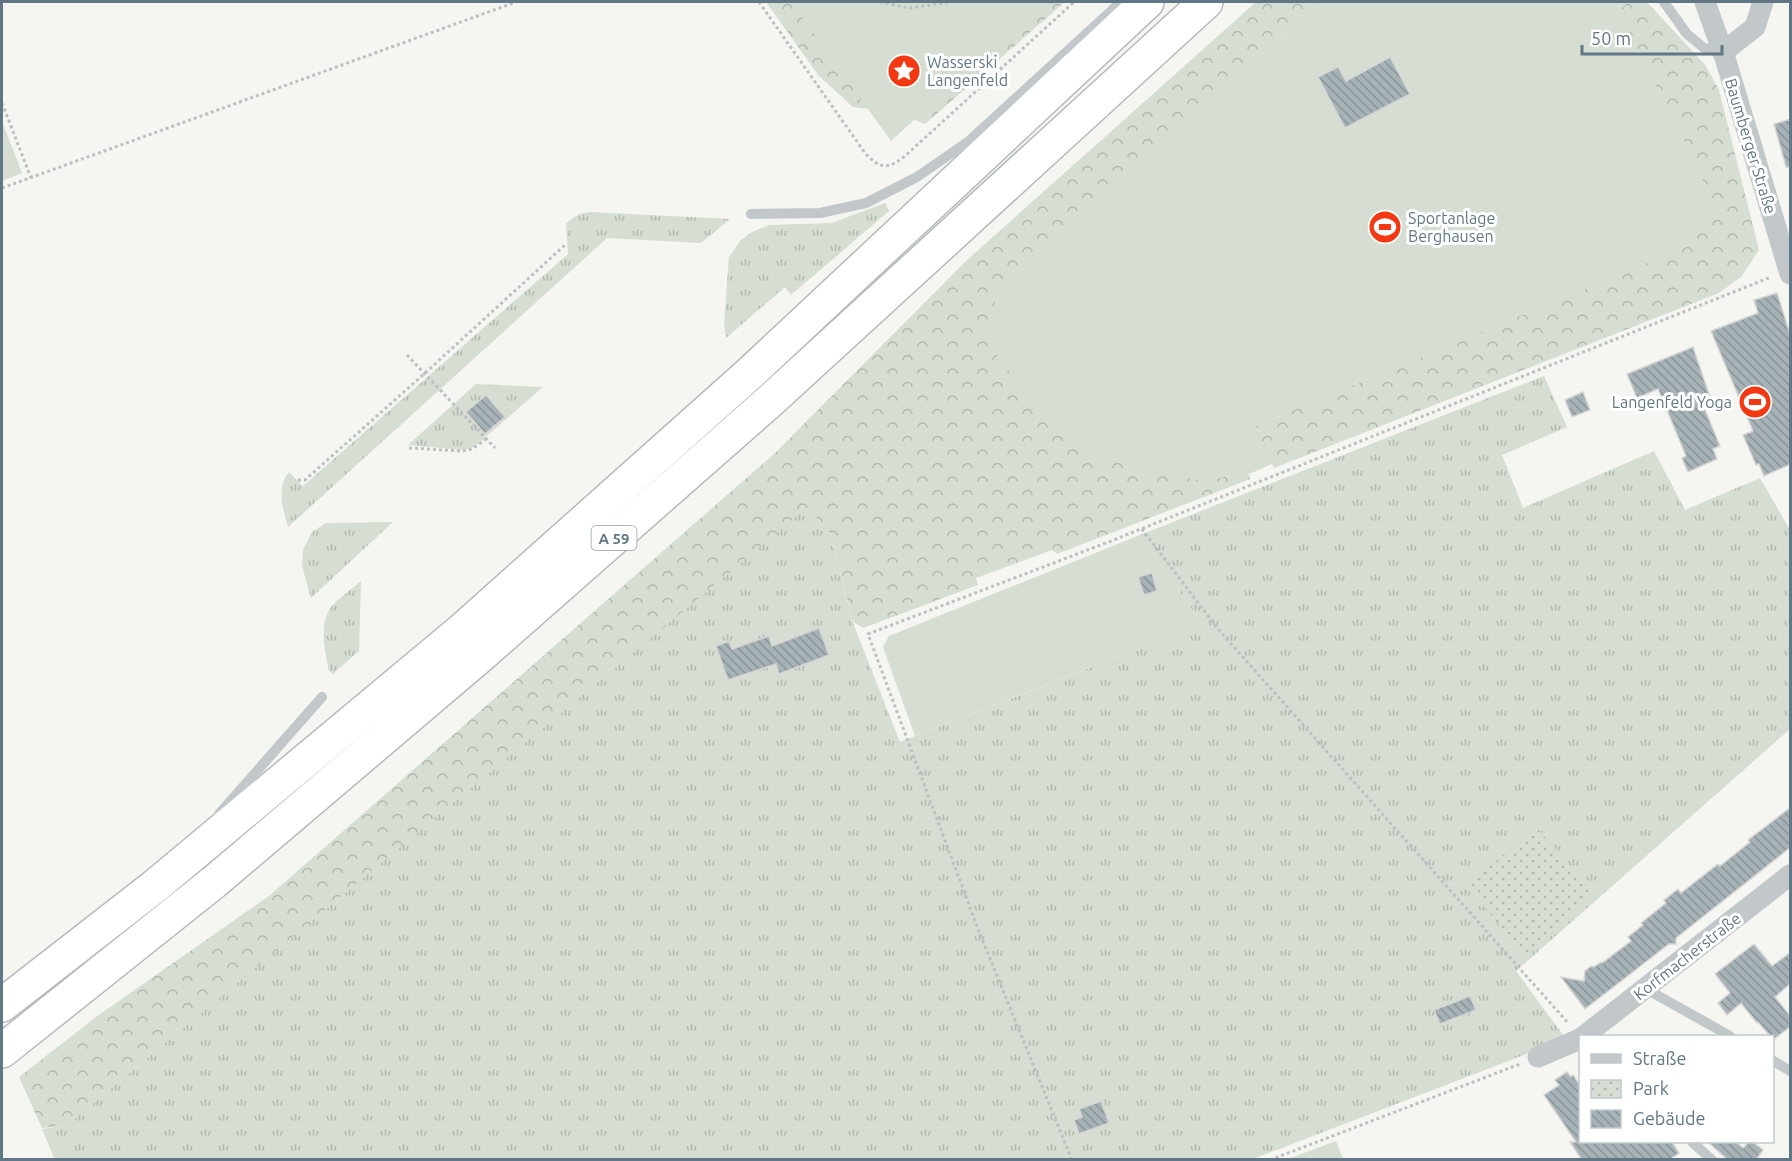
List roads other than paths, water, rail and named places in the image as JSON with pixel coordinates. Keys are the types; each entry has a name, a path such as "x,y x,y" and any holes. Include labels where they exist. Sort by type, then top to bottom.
{"highway":[{"name":"A 59","path":"2,1005 155,886 462,630 749,374 1147,2"},
{"name":"A 59","path":"2,1052 214,882 479,657 771,400 1206,2"}],"street":[{"name":"Baumberger Straße","path":"1705,2 1790,272"},
{"path":"1722,52 1755,27 1763,2"},
{"name":"Korfmacherstraße","path":"1538,1057 1579,1034 1646,989 1791,875"}],"lane":[{"path":"751,214 820,213 866,203 917,177 969,141 1121,2"},
{"path":"1664,2 1687,34 1704,48 1722,52"},
{"path":"155,886 322,697"},
{"path":"1646,989 1728,1035"},
{"path":"1774,1061 1791,1071"},
{"path":"1693,1143 1712,1160"}],"place":[{"name":"Wasserski Langenfeld","path":"904,71"},
{"name":"Sportanlage Berghausen","path":"1385,227"},
{"name":"Langenfeld Yoga","path":"1755,402"}]}
